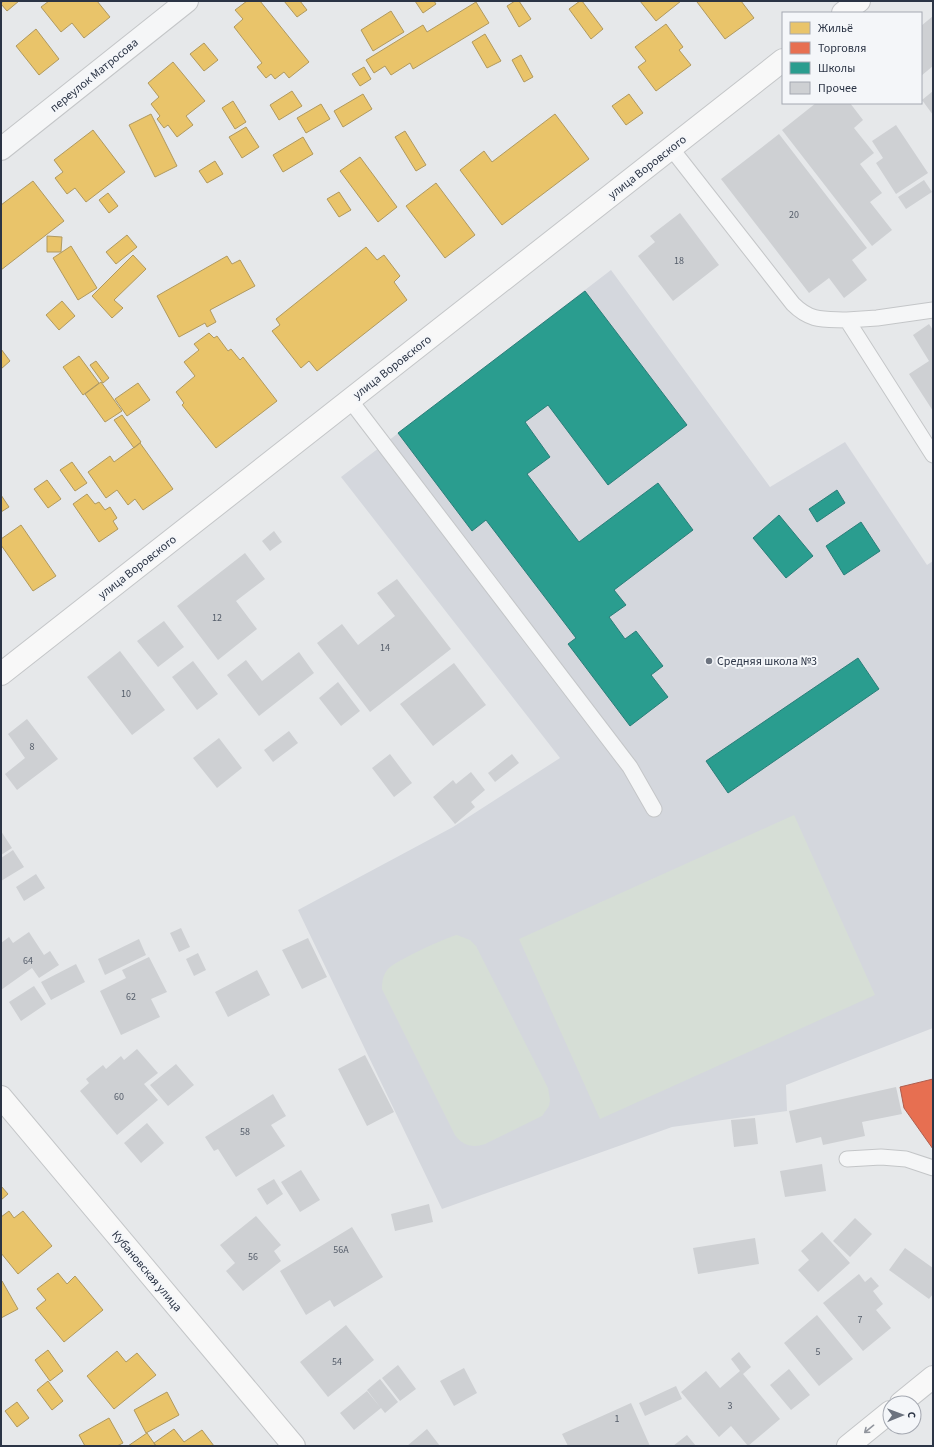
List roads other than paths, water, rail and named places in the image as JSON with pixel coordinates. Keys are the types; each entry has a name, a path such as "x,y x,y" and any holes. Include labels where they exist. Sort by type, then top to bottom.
{"street":[{"name":"переулок Матросова","path":"1,149 187,1"},
{"path":"844,12 859,1"},
{"name":"улица Воровского","path":"1,674 782,61"},
{"name":"Кубановская улица","path":"1,1097 294,1446"},
{"path":"911,1395 933,1377"},
{"path":"848,1446 882,1418"}],"lane":[{"path":"671,148 793,304 802,312 813,318 847,320 877,318 933,310"},
{"path":"847,320 933,455"},
{"path":"350,400 630,767 654,809"},
{"path":"847,1159 881,1157 906,1159 933,1168"}],"place":[{"name":"Средняя школа №3","path":"709,661"}]}
